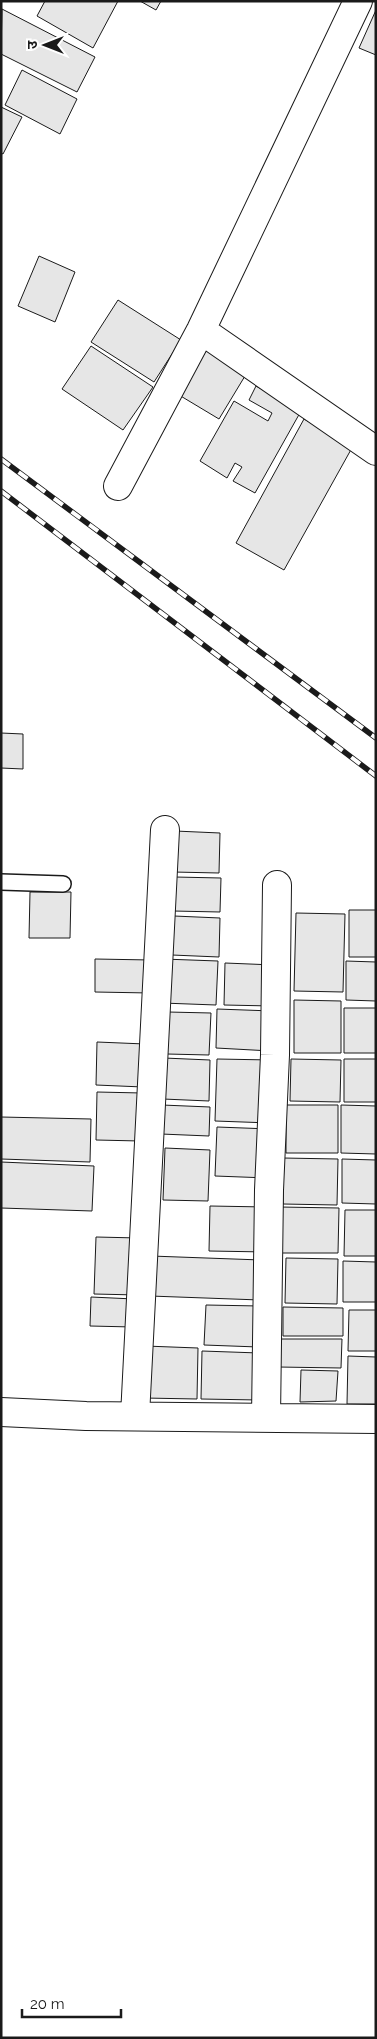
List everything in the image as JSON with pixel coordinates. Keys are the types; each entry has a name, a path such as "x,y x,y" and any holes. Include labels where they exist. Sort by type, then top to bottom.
{"street":[{"path":"118,486 201,330 358,1"},
{"path":"201,330 376,451"},
{"path":"135,1416 165,830"},
{"path":"266,1418 269,1190 275,1055 277,885"},
{"path":"1,1412 86,1416 376,1419"}],"lane":[{"path":"1,882 63,884"}],"building":[{"path":"45,1 118,1 93,48 37,16"},
{"path":"140,1 161,1 156,10"},
{"path":"2,9 95,57 77,92 1,54"},
{"path":"376,10 376,55 359,48"},
{"path":"22,70 77,99 60,134 5,105"},
{"path":"1,107 22,117 3,154 1,153"},
{"path":"39,256 75,272 55,322 18,306"},
{"path":"118,300 181,340 154,382 91,342"},
{"path":"91,346 153,387 123,430 62,389"},
{"path":"209,346 248,371 219,419 179,395"},
{"path":"256,386 301,411 255,493 233,481 242,467 235,463 227,478 200,461 234,401 268,421 272,413 249,400"},
{"path":"304,419 353,446 284,570 236,543"},
{"path":"1,733 23,734 23,769 1,768"},
{"path":"175,831 220,833 219,873 173,872"},
{"path":"175,877 221,878 220,912 173,911"},
{"path":"30,892 71,892 70,938 29,938"},
{"path":"349,910 376,910 376,957 349,957"},
{"path":"296,913 345,914 343,992 294,991"},
{"path":"174,916 220,918 219,957 172,955"},
{"path":"95,959 151,960 150,993 95,992"},
{"path":"163,959 218,961 216,1005 162,1003"},
{"path":"346,961 376,962 376,1001 346,1000"},
{"path":"225,963 274,965 272,1006 224,1005"},
{"path":"294,1000 341,1001 341,1053 294,1053"},
{"path":"344,1008 376,1008 376,1053 344,1053"},
{"path":"217,1009 272,1011 271,1051 216,1048"},
{"path":"168,1012 211,1013 209,1055 167,1054"},
{"path":"97,1042 145,1044 143,1087 96,1085"},
{"path":"164,1058 210,1060 209,1101 163,1099"},
{"path":"217,1059 271,1060 270,1123 215,1121"},
{"path":"291,1059 341,1060 340,1102 290,1101"},
{"path":"344,1059 376,1059 376,1102 344,1102"},
{"path":"97,1092 142,1093 140,1141 96,1140"},
{"path":"162,1105 210,1107 209,1136 161,1134"},
{"path":"286,1105 338,1105 338,1153 286,1153"},
{"path":"341,1105 376,1106 376,1154 341,1153"},
{"path":"1,1117 91,1119 90,1162 1,1159"},
{"path":"217,1127 270,1129 268,1178 215,1176"},
{"path":"165,1148 210,1150 208,1201 163,1200"},
{"path":"283,1158 338,1159 337,1205 283,1204"},
{"path":"342,1159 376,1160 376,1204 342,1203"},
{"path":"1,1162 94,1166 92,1211 1,1208"},
{"path":"210,1206 266,1207 266,1252 209,1251"},
{"path":"280,1207 339,1208 338,1253 280,1253"},
{"path":"345,1210 376,1210 376,1256 344,1256"},
{"path":"96,1237 139,1238 138,1295 94,1294"},
{"path":"151,1256 261,1260 260,1300 150,1296"},
{"path":"286,1258 338,1259 337,1304 285,1303"},
{"path":"343,1261 376,1262 376,1302 343,1302"},
{"path":"91,1297 134,1299 133,1327 90,1326"},
{"path":"206,1305 259,1306 258,1347 204,1345"},
{"path":"283,1307 343,1308 343,1336 283,1336"},
{"path":"349,1310 376,1310 376,1351 348,1351"},
{"path":"278,1339 342,1339 341,1368 278,1367"},
{"path":"145,1346 198,1348 197,1399 144,1398"},
{"path":"202,1351 259,1353 258,1400 201,1399"},
{"path":"348,1356 376,1357 376,1404 347,1404"},
{"path":"301,1370 338,1371 336,1401 300,1402"}],"railway":[{"path":"1,459 376,738"},
{"path":"1,491 376,776"}]}
